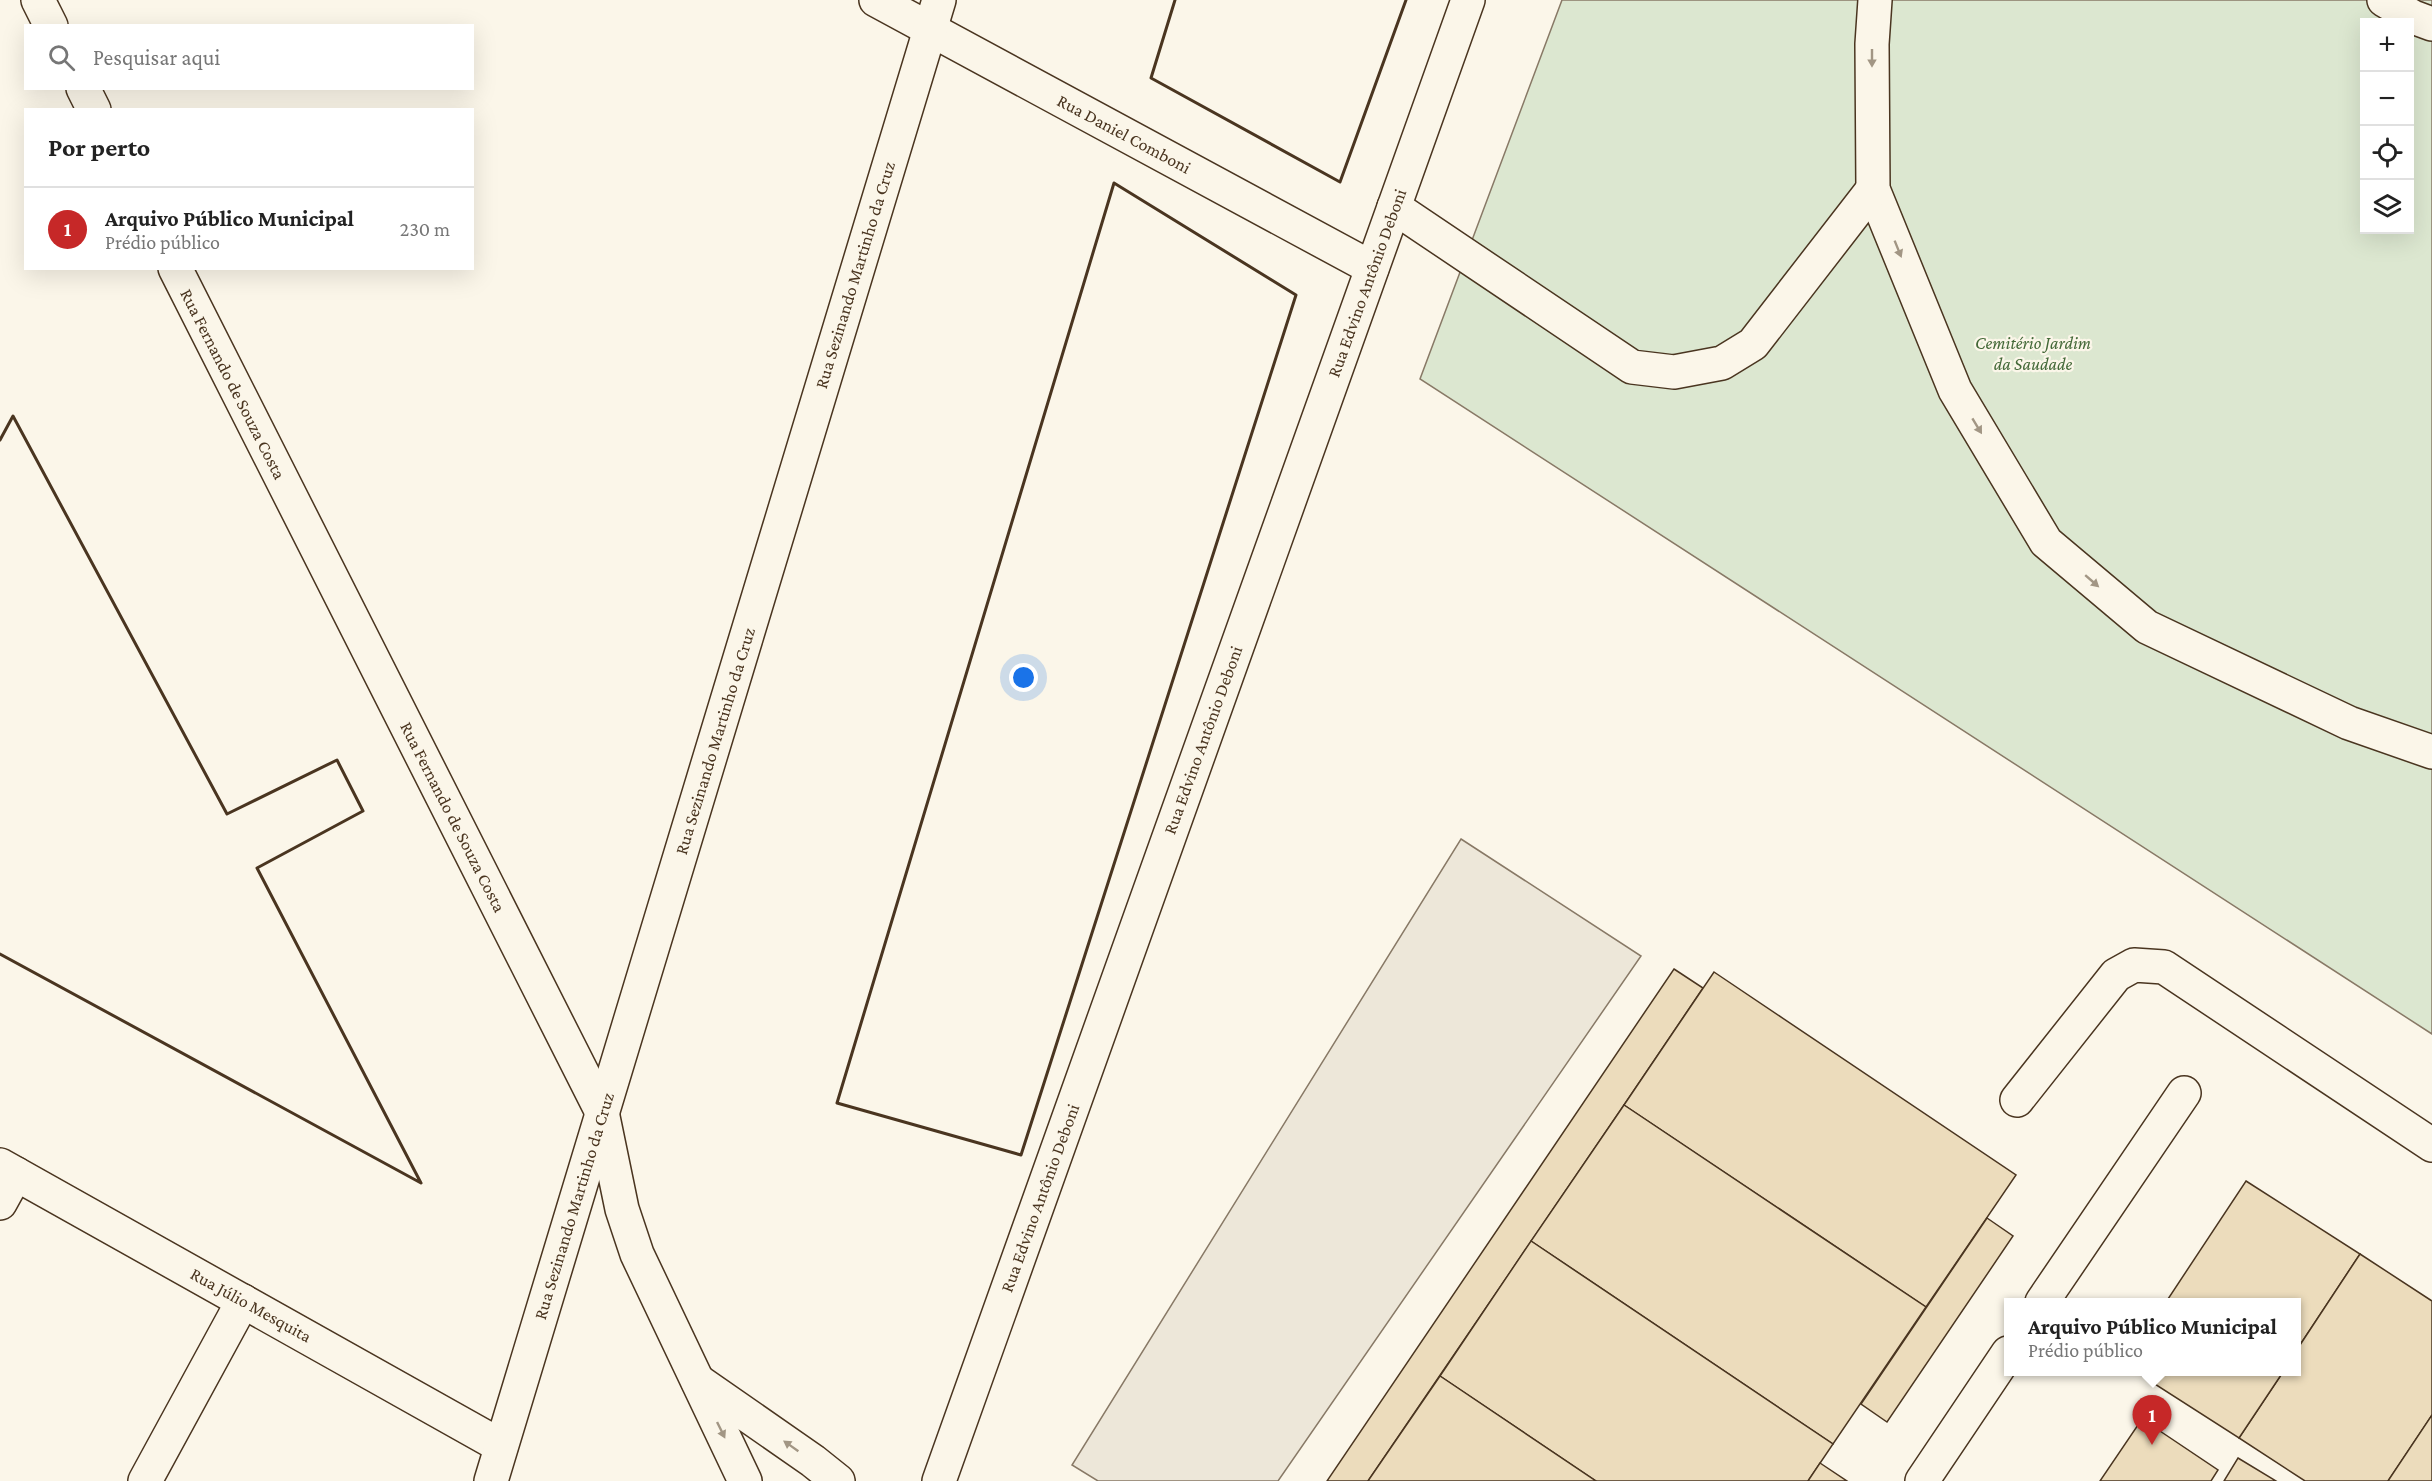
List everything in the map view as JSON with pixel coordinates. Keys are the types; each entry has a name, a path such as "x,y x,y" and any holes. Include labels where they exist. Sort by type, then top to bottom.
{"street":[{"path":"38,0 50,24"},
{"name":"Rua Daniel Comboni","path":"876,0 934,15 1372,268"},
{"name":"Rua Edvino Antônio Deboni","path":"939,1481 1468,0"},
{"path":"1875,0 1872,44 1873,189 1955,390 2046,542 2147,627 2349,723 2432,752"},
{"path":"2384,0 2413,17 2432,24"},
{"name":"Rua Sezinando Martinho da Cruz","path":"491,1481 934,15"},
{"path":"84,90 93,108"},
{"path":"1394,207 1632,367 1674,372 1722,363 1753,344 1873,189"},
{"name":"Rua Fernando de Souza Costa","path":"176,270 603,1112 622,1209 637,1254 745,1481"},
{"path":"2017,1100 2116,975 2134,965 2164,968 2432,1145"},
{"path":"2045,1298 2184,1093"},
{"path":"0,1203 8,1169"},
{"name":"Rua Júlio Mesquita","path":"8,1169 501,1446"},
{"path":"145,1481 243,1301"},
{"path":"1922,1481 2004,1359"},
{"path":"696,1380 813,1461 838,1481"}],"green space":[{"name":"Cemitério Jardim da Saudade","path":"1562,0 2432,0 2432,1034 1420,379"}],"shaded area":[{"path":"1461,839 1641,956 1278,1481 1098,1481 1072,1465"}],"building":[{"path":"1674,969 1703,988 1624,1105 1368,1481 1327,1481"},
{"path":"1714,972 2016,1175 1926,1307 1624,1105"},
{"path":"1624,1105 1926,1307 1833,1444 1531,1241"},
{"path":"2246,1181 2360,1254 2301,1343 2301,1298 2169,1298"},
{"path":"1987,1218 2013,1236 1887,1422 1861,1404"},
{"path":"1531,1241 1833,1444 1808,1481 1596,1481 1440,1376"},
{"path":"2360,1254 2432,1301 2432,1415 2388,1481 2305,1481 2239,1438 2280,1376 2301,1376 2301,1343"},
{"path":"1440,1376 1596,1481 1368,1481"},
{"path":"2142,1376 2280,1376 2239,1438"},
{"path":"2432,1415 2432,1481 2388,1481"},
{"path":"2142,1419 2218,1470 2211,1481 2100,1481"},
{"path":"2238,1458 2276,1481 2224,1481"},
{"path":"1820,1463 1847,1481 1808,1481"}],"wall":[{"path":"1175,0 1151,78 1340,182 1406,0"},
{"path":"1114,183 1296,295 1021,1155 837,1103 1114,183"},
{"path":"0,440 13,416 227,814 337,760 363,811 257,868 421,1183 0,954"}],"place":[{"name":"Arquivo Público Municipal","path":"2152,1445"}]}
